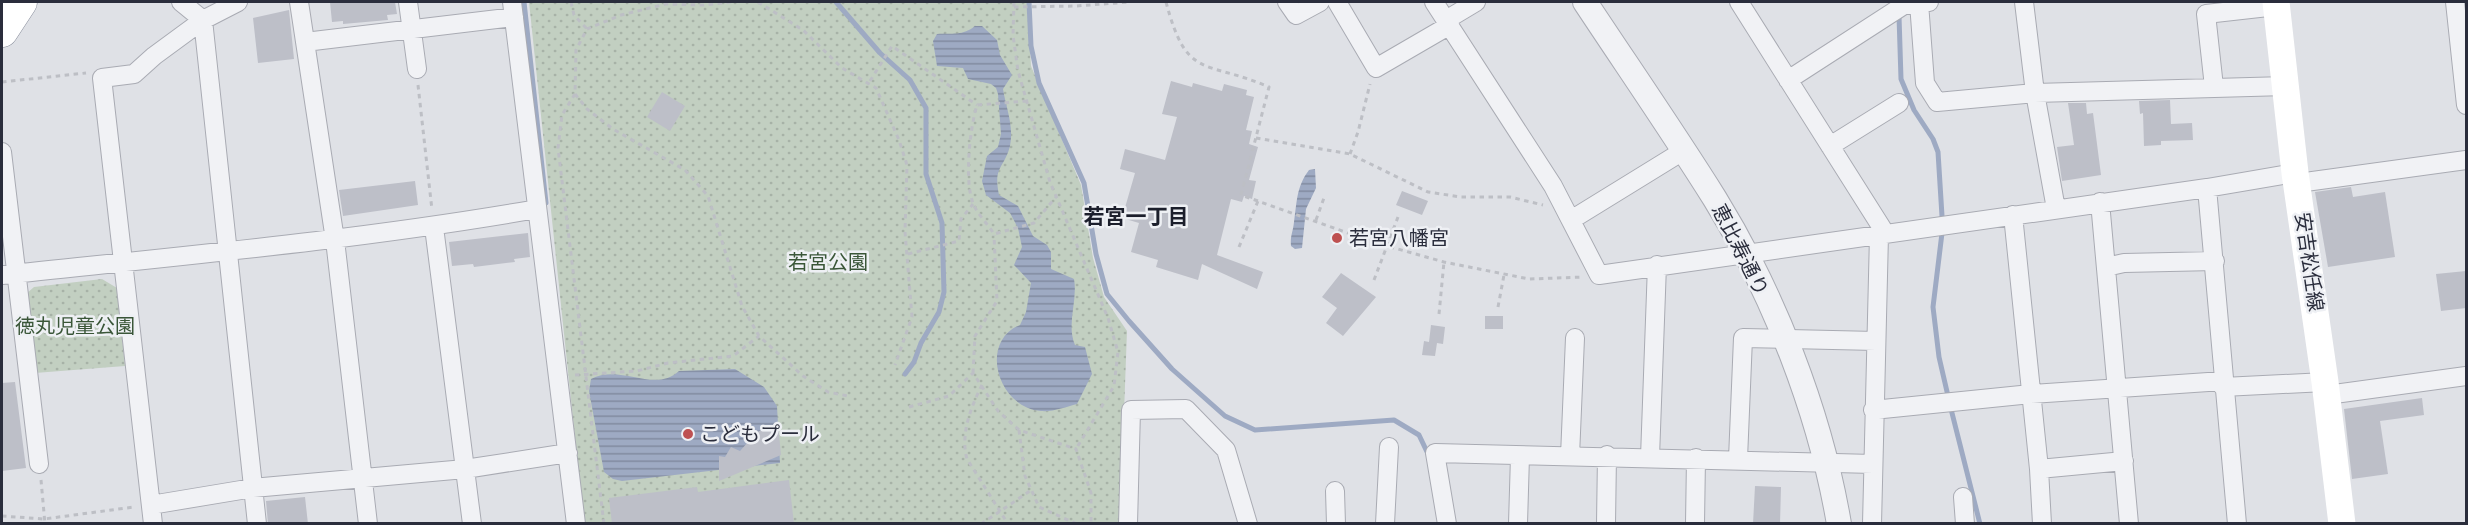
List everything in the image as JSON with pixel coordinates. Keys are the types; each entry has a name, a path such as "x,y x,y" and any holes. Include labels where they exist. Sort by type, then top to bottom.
{"highway":[{"path":"2,32 21,2"}],"main road":[{"name":"安吉松任線","path":"2277,4 2296,178 2326,389 2342,524"}],"street":[{"path":"181,2 203,20 257,524"},
{"path":"153,524 102,78 134,74 154,56 203,20 238,2"},
{"path":"299,2 335,240 368,524"},
{"path":"408,2 417,69"},
{"path":"1287,2 1296,15 1320,2"},
{"path":"1337,2 1376,68 1448,23 1476,2"},
{"path":"1434,2 1552,186 1599,274 2100,202 2466,160"},
{"name":"恵比寿通り","path":"1585,2 1715,200 1745,253 1784,338 1813,411 1839,524"},
{"path":"1738,2 1882,228 1879,235 1873,410 1872,524"},
{"path":"1788,80 1904,5 1924,2 1925,83 1937,102 2035,93 2286,86"},
{"path":"2024,2 2035,93 2056,209"},
{"path":"2455,2 2464,65 2466,105"},
{"path":"2214,87 2206,14 2277,4"},
{"path":"305,42 411,30 513,10 576,524"},
{"path":"1830,146 1899,103"},
{"path":"1571,220 1683,151"},
{"path":"2,152 9,274 39,464"},
{"path":"2207,188 2237,524"},
{"path":"2100,202 2129,524"},
{"path":"9,274 335,240 434,227 537,209"},
{"path":"2013,215 2039,469 2042,524"},
{"path":"434,227 472,524"},
{"path":"2106,267 2124,263 2215,261"},
{"path":"1650,457 1657,265"},
{"path":"1570,456 1575,338"},
{"path":"1738,459 1743,338 1876,341"},
{"path":"1873,410 2117,388 2223,384 2326,389 2466,376"},
{"path":"1128,524 1131,410 1186,409 1226,450 1248,524"},
{"path":"1385,524 1389,447"},
{"path":"1442,523 1435,453 1477,452 1520,456 1607,455 1873,464"},
{"path":"150,505 254,488 362,476 465,469 568,453"},
{"path":"1606,524 1607,455"},
{"path":"1518,524 1520,456"},
{"path":"1695,524 1696,458"},
{"path":"2039,469 2124,461"},
{"path":"1335,491 1336,524"},
{"path":"1963,497 1965,524"}],"path":[{"path":"571,2 574,15 587,29"},
{"path":"604,524 558,148 562,115 575,94 576,50 587,29 621,15 666,4 704,5 731,2"},
{"path":"758,2 803,30 842,69 869,82 876,88 907,165 905,232 912,317 895,365"},
{"path":"1014,2 1016,7 1014,44 1027,101 1056,197 1108,318 1118,352 1114,386 1076,449 1091,493 1091,524"},
{"path":"1016,7 1130,2"},
{"path":"1166,2 1175,34 1191,59 1269,87 1241,195 1386,245 1444,262 1529,279 1562,280 1599,274"},
{"path":"869,82 892,46 977,105 1027,101"},
{"path":"1350,154 1376,68"},
{"path":"417,69 434,227"},
{"path":"2,82 82,72 102,78"},
{"path":"575,94 588,109 613,129 686,170 708,195 742,306 759,336 803,376 828,392 848,396"},
{"path":"977,105 970,153 969,188 973,204 994,234 997,301 975,336 973,373 998,411 1019,430 1076,449"},
{"path":"1256,138 1350,154 1428,192 1461,197 1510,197 1547,206 1571,220"},
{"path":"994,234 1012,231 1034,223 1056,197"},
{"path":"1316,220 1324,198"},
{"path":"1239,247 1259,201"},
{"path":"908,254 960,241 961,219 973,204"},
{"path":"1374,280 1398,217"},
{"path":"1439,314 1444,262"},
{"path":"1498,307 1504,275"},
{"path":"558,377 637,371 668,363 733,356 759,336"},
{"path":"909,407 949,396 973,373"},
{"path":"983,385 969,411 965,450 967,459 1008,524"},
{"path":"1019,430 1021,455 1030,491 1039,507 1077,524"},
{"path":"39,464 44,521"},
{"path":"981,524 1030,491"},
{"path":"2,516 44,521 150,505"}],"green space":[{"name":"若宮公園","path":"529,2 1027,2 1031,66 1081,185 1093,258 1104,297 1127,331 1120,523 584,523"},
{"name":"徳丸児童公園","path":"102,279 117,288 125,366 35,373 26,294 34,287"}],"water":[{"path":"975,26 982,26 997,40 1000,55 1012,75 1003,89 1011,138 1008,154 998,173 999,195 1018,206 1033,236 1047,245 1051,252 1051,269 1074,279 1073,337 1075,345 1085,347 1092,374 1077,404 1055,410 1041,411 1026,407 1014,399 1004,387 999,373 997,359 1000,345 1007,333 1020,325 1026,312 1031,283 1014,265 1022,247 1018,228 1010,213 986,195 982,181 987,156 998,147 1001,134 998,94 996,88 991,84 968,79 963,68 937,66 933,41 937,34 962,33"},
{"path":"1315,169 1316,188 1306,209 1302,248 1295,249 1291,246 1291,239 1299,189 1309,170"},
{"name":"こどもプール","path":"735,369 764,387 777,406 780,463 622,481 613,479 604,472 589,391 591,379 614,374 659,380 679,371"}],"building":[{"path":"330,2 395,2 397,14 387,15 388,20 343,24 343,21 332,22"},
{"path":"289,10 294,59 258,63 253,18"},
{"path":"1171,81 1192,87 1193,83 1222,91 1224,84 1247,90 1246,95 1254,97 1246,130 1252,131 1249,144 1258,147 1249,180 1256,181 1252,199 1244,196 1242,202 1231,199 1217,255 1263,272 1257,289 1202,264 1198,280 1156,267 1158,260 1131,252 1139,223 1122,218 1135,173 1120,169 1125,149 1165,160 1177,117 1162,114"},
{"path":"662,92 685,106 670,131 647,117"},
{"path":"2170,100 2171,124 2192,123 2193,140 2161,141 2161,145 2144,146 2143,113 2140,114 2139,101"},
{"path":"2068,103 2086,103 2087,114 2093,113 2101,175 2062,181 2057,147 2074,145"},
{"path":"415,181 418,205 343,216 339,190"},
{"path":"2351,187 2353,197 2385,192 2395,257 2328,267 2315,192"},
{"path":"1402,191 1428,201 1422,215 1396,205"},
{"path":"528,233 530,257 514,259 515,262 474,267 473,264 452,266 449,242"},
{"path":"2466,271 2466,308 2441,311 2436,274"},
{"path":"1341,273 1376,297 1343,336 1326,323 1337,308 1322,297"},
{"path":"1485,316 1503,316 1503,329 1485,329"},
{"path":"1431,325 1445,327 1443,344 1437,343 1435,356 1422,355 1424,341 1429,342"},
{"path":"15,382 26,468 2,471 2,383"},
{"path":"2422,398 2424,415 2380,421 2388,474 2352,479 2344,409"},
{"path":"778,424 781,455 719,481 719,456 725,457 731,447 740,451 757,432"},
{"path":"789,480 794,524 612,524 609,498 697,487 698,492"},
{"path":"1755,486 1781,487 1780,524 1753,524"},
{"path":"305,497 308,524 268,524 266,501"}],"waterway":[{"path":"524,2 546,203"},
{"path":"836,2 880,53 910,80 926,108 926,174 942,223 944,292 939,312 921,343 914,362 905,374"},
{"path":"1029,2 1031,46 1039,83 1084,183 1096,254 1107,294 1129,321 1172,369 1225,416 1255,430 1394,420 1419,435 1429,456"},
{"path":"1899,16 1901,79 1914,110 1933,139 1938,152 1942,216"},
{"path":"1942,233 1933,307 1939,357 1948,396"},
{"path":"1951,409 1980,524"}],"place":[{"name":"若宮八幡宮","path":"1337,238"},
{"name":"こどもプール","path":"688,434"}],"district":[{"name":"若宮一丁目","path":"1136,217"}]}
